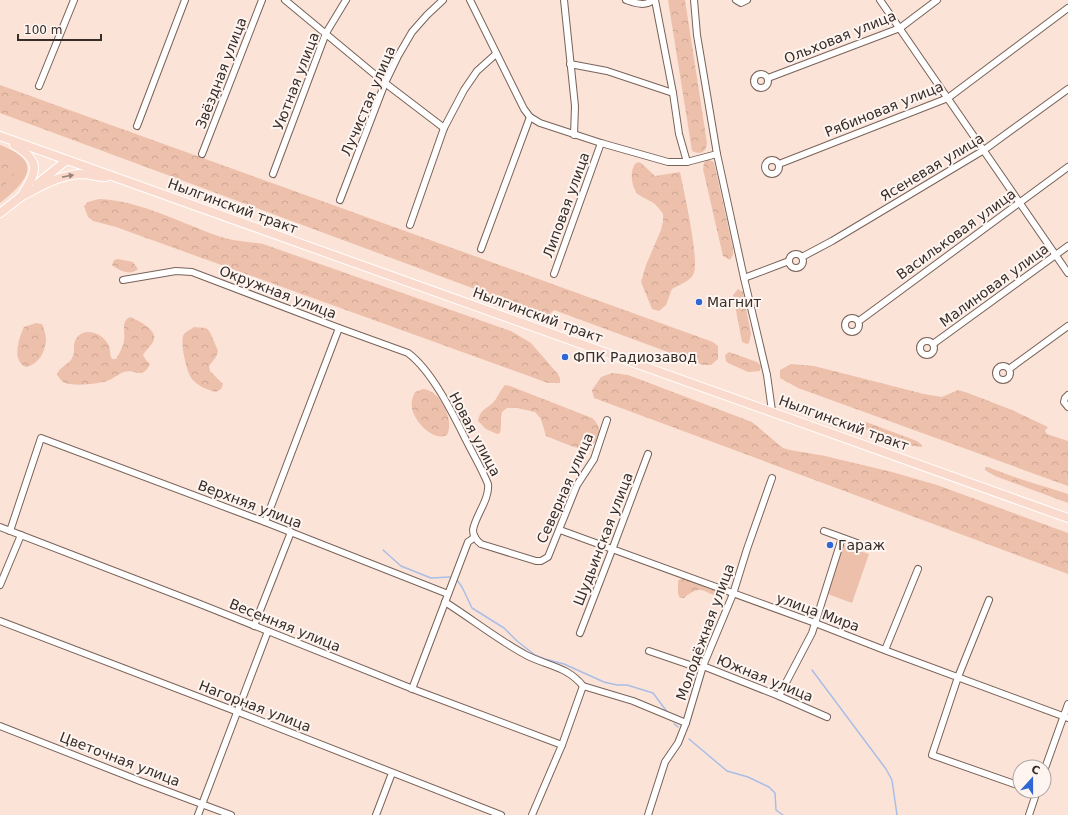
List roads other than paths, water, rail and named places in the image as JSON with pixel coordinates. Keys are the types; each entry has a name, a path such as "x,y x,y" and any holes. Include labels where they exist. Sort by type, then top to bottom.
{"main road":[{"name":"Нылгинский тракт","path":"0,136 1068,518"},
{"path":"0,136 23,150 33,162 33,176 20,197"},
{"path":"0,213 67,160"},
{"path":"20,197 53,180 70,175 83,174 117,178"}],"street":[{"path":"39,86 74,0"},
{"path":"137,126 185,0"},
{"name":"Звёздная улица","path":"202,154 262,0"},
{"path":"285,0 385,83 444,128"},
{"name":"Уютная улица","path":"273,174 326,33 346,0"},
{"name":"Лучистая улица","path":"340,200 385,83 398,56 412,32 443,0"},
{"path":"470,0 524,109 530,117 540,123 601,144 668,162 687,162 718,154"},
{"path":"564,0 575,106 574,135"},
{"path":"626,0 642,5 654,0 673,93 679,134 687,162"},
{"path":"694,0 698,35 718,154 766,375 772,411"},
{"path":"736,0 741,3 747,0"},
{"path":"880,0 1068,273"},
{"name":"Ольховая улица","path":"768,78 900,28 937,0"},
{"name":"Рябиновая улица","path":"779,164 948,98 1068,8"},
{"path":"410,225 444,128 464,90 477,71 496,54"},
{"path":"570,64 607,72 673,93"},
{"name":"Ясеневая улица","path":"802,257 832,241 984,150 1068,89"},
{"path":"481,249 530,117"},
{"name":"Липовая улица","path":"554,274 601,144"},
{"name":"Васильковая улица","path":"858,321 1068,167"},
{"name":"Малиновая улица","path":"933,344 1068,246"},
{"path":"744,278 789,261 790,257 794,254 798,254 802,257 802,263 797,267 791,266 789,261"},
{"name":"Окружная улица","path":"123,280 176,271 192,272 339,328 265,522"},
{"path":"1009,368 1068,326"},
{"name":"Новая улица","path":"339,328 408,352 418,360 432,379 488,484 488,492 473,530 475,537"},
{"path":"1068,395 1064,402 1068,407"},
{"name":"Северная улица","path":"475,537 481,544 536,561 541,561 548,557 577,485 594,459 607,420"},
{"name":"Верхняя улица","path":"10,531 41,438 265,522 448,594"},
{"name":"Шудьинская улица","path":"580,633 648,454"},
{"name":"Молодёжная улица","path":"648,815 665,762 678,743 686,723 703,666 733,594 772,478"},
{"name":"Весенняя улица","path":"0,528 193,601 412,689 562,745"},
{"name":"улица Мира","path":"560,530 1066,717"},
{"path":"824,530 857,543"},
{"path":"254,626 291,532"},
{"path":"0,585 21,535"},
{"path":"412,689 468,542 475,537"},
{"path":"779,696 812,633 842,538"},
{"path":"885,650 918,569"},
{"path":"989,600 958,677 932,755 1012,783"},
{"path":"446,602 526,655 566,671 577,679 583,686 633,701 686,723"},
{"name":"Нагорная улица","path":"0,621 501,815"},
{"path":"198,815 268,631"},
{"name":"Южная улица","path":"649,651 690,665 703,666 827,717"},
{"path":"532,815 562,745 583,686"},
{"path":"1049,759 1066,717 1068,704"},
{"name":"Цветочная улица","path":"0,726 231,815"},
{"path":"376,815 392,773"},
{"path":"1029,815 1033,799"}],"waterway":[{"path":"383,550 401,566 431,578 450,577"},
{"path":"457,580 472,608 504,628 517,641 535,655 564,664 604,682 617,685 627,685 653,693 668,713"},
{"path":"812,670 886,769 892,780 897,815"},
{"path":"674,724 678,727"},
{"path":"689,739 727,771 748,777 769,787 775,793 776,810 783,815"}],"place":[{"name":"Магнит","path":"699,302"},
{"name":"ФПК Радиозавод","path":"565,357"},
{"name":"Гараж","path":"830,545"}]}
